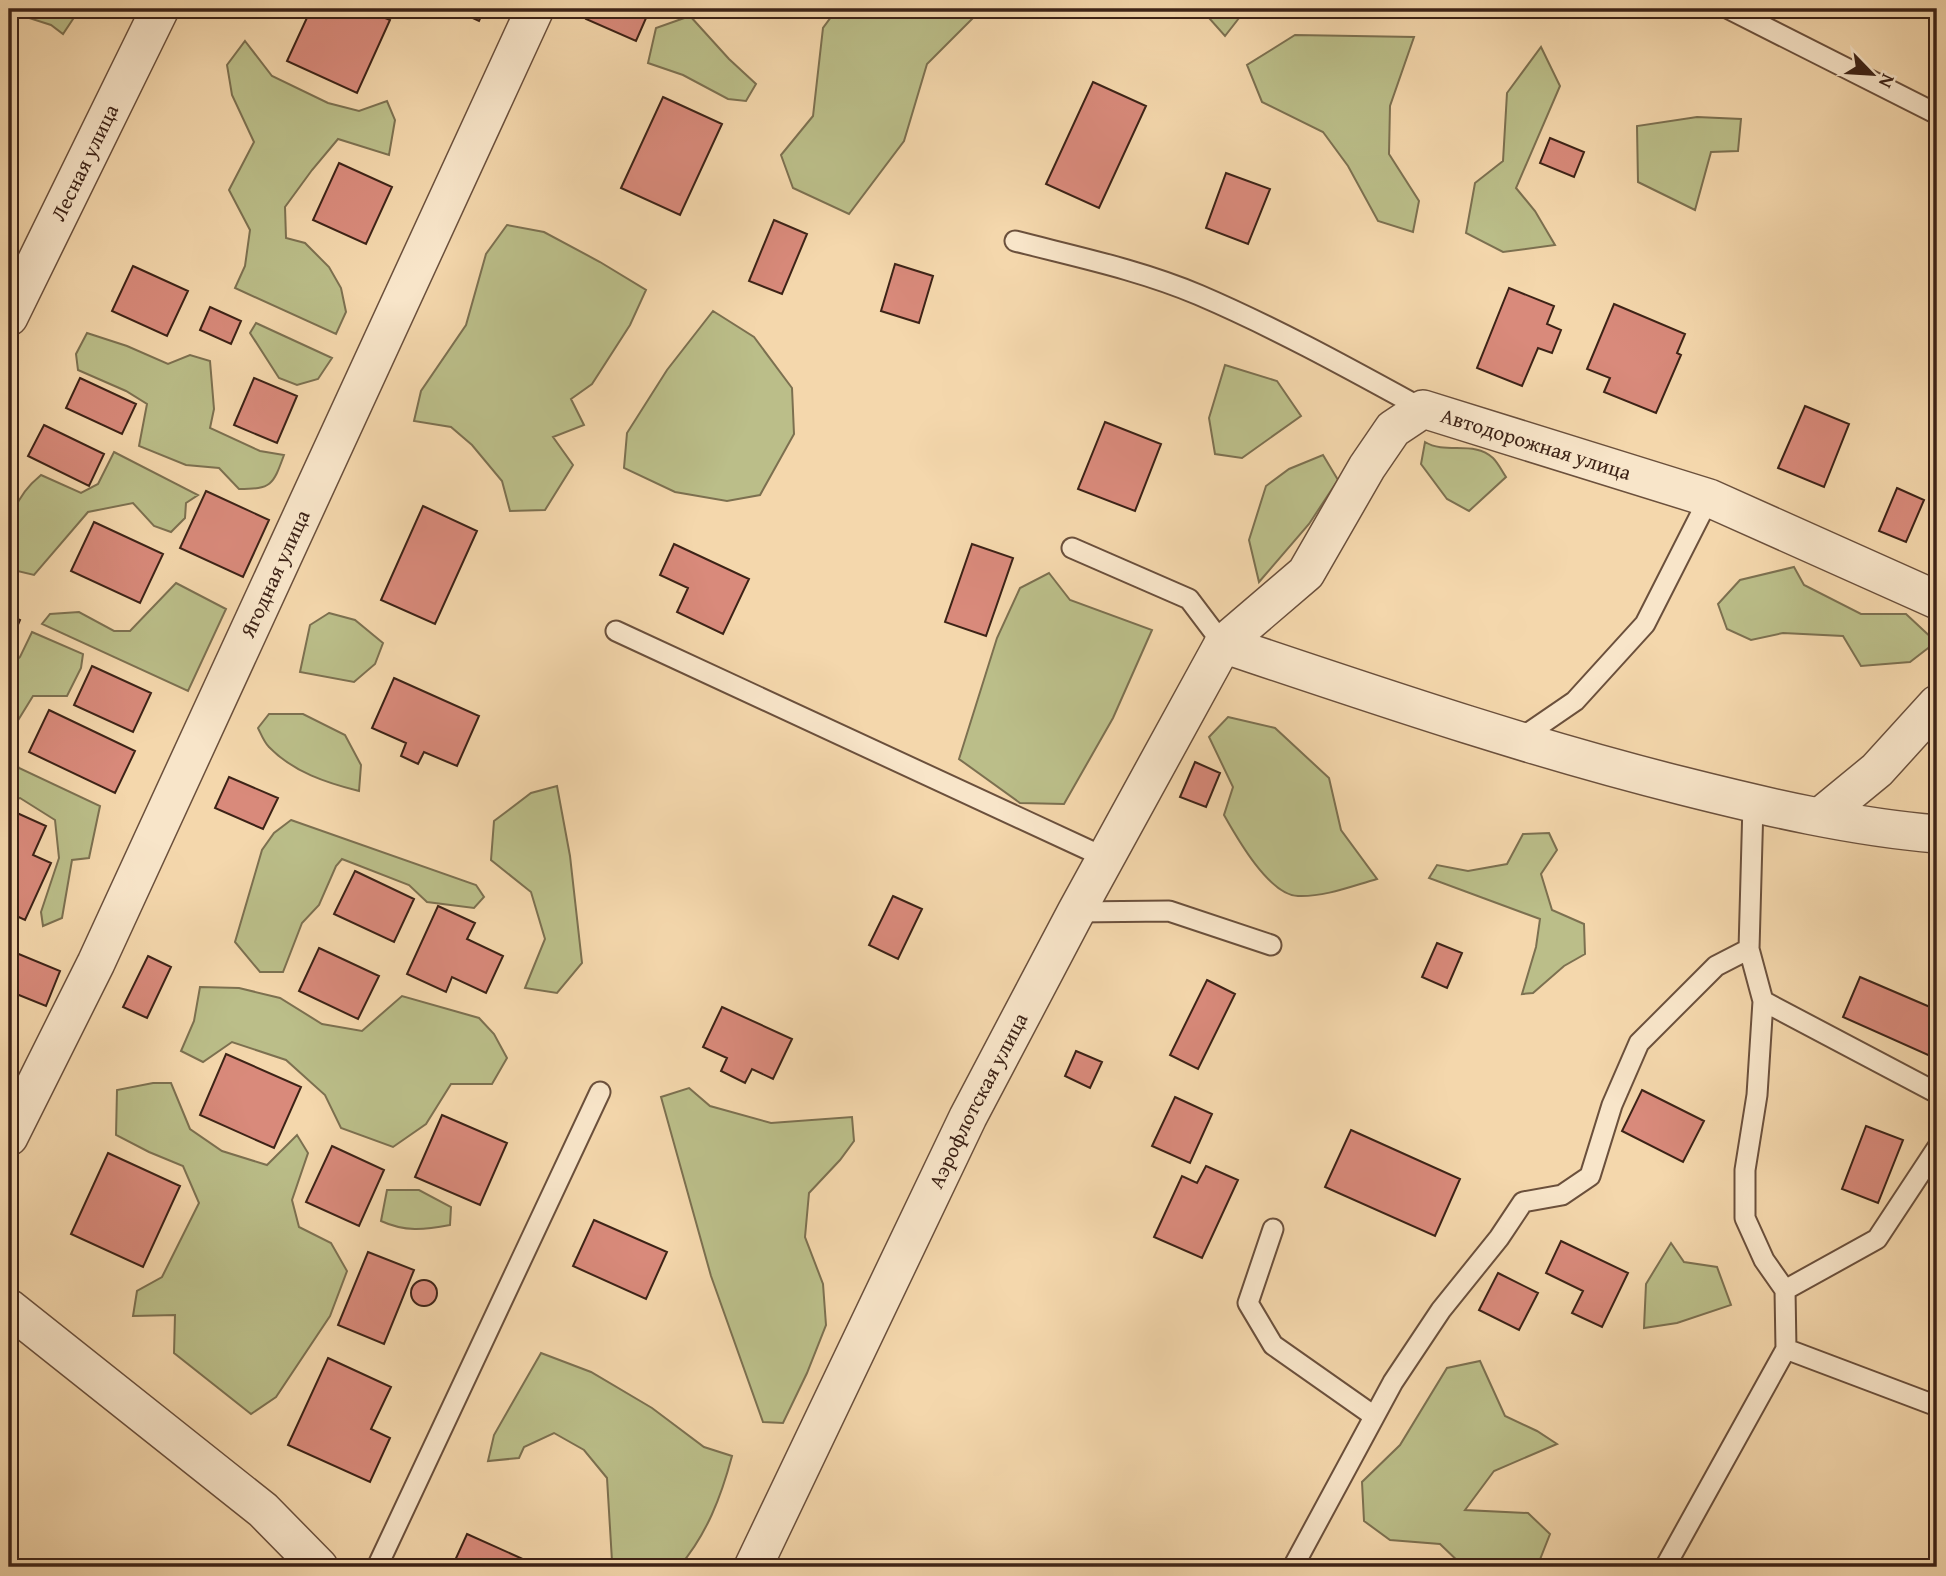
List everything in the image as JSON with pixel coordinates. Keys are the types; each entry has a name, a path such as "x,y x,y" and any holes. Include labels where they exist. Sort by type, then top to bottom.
{"street":[{"name":"Лесная улица","path":"9,317 160,9"},
{"name":"Ягодная улица","path":"9,1137 96,963 535,9"},
{"name":"Автодорожная улица","path":"1223,644 1306,573 1367,467 1394,429 1423,409 1709,498 1937,600"},
{"path":"1223,644 1444,719 1623,771 1753,804 1896,830 1937,834"},
{"name":"Аэрофлотская улица","path":"753,1567 968,1116 1223,644"},
{"path":"1821,816 1877,770 1937,704"},
{"path":"9,1308 263,1510 319,1567"}],"lane":[{"path":"1728,9 1937,114"},
{"path":"1015,241 1129,270 1198,295 1316,350 1423,409"},
{"path":"1518,740 1575,701 1645,624 1709,498"},
{"path":"1072,548 1189,598 1223,644"},
{"path":"616,631 1105,858"},
{"path":"1665,1567 1786,1349 1785,1290 1763,1260 1745,1218 1745,1170 1757,1095 1763,1001 1749,949 1753,804"},
{"path":"1076,912 1169,911 1271,945"},
{"path":"1293,1567 1393,1382 1441,1310 1499,1238 1524,1202 1562,1195 1590,1176 1612,1105 1639,1044 1716,966 1749,949"},
{"path":"1763,1001 1937,1093"},
{"path":"377,1567 600,1092"},
{"path":"1785,1290 1877,1239 1937,1147"},
{"path":"1273,1229 1248,1303 1273,1346 1374,1416"},
{"path":"1786,1349 1937,1406"}],"green space":[{"path":"26,9 77,9 77,13 63,34 51,25 29,18"},
{"path":"837,9 982,9 927,64 904,141 849,214 793,188 781,155 813,116 823,28"},
{"path":"1201,9 1246,9 1225,36"},
{"path":"690,16 756,84 746,101 728,99 683,75 648,63 656,28"},
{"path":"1295,35 1414,37 1390,106 1389,154 1419,201 1413,232 1378,221 1348,166 1323,132 1262,102 1247,65"},
{"path":"245,41 272,76 328,103 359,111 387,101 395,120 389,155 338,139 285,207 286,238 305,243 329,267 341,288 346,312 336,334 235,288 245,266 250,230 229,190 254,142 232,95 227,65"},
{"path":"1541,47 1560,86 1516,188 1535,211 1555,245 1503,252 1466,233 1475,183 1503,161 1507,93"},
{"path":"1697,117 1741,119 1738,151 1711,152 1695,210 1638,182 1637,126"},
{"path":"507,225 544,232 646,290 630,325 592,384 571,399 584,425 553,437 573,465 545,510 510,511 502,481 472,445 451,427 414,421 421,391 466,325 486,254"},
{"path":"713,311 754,337 792,388 794,434 760,495 727,501 675,492 624,468 627,433 667,370"},
{"path":"256,323 332,358 318,379 297,385 279,378 250,333"},
{"path":"87,333 127,346 168,364 190,355 210,361 214,409 210,428 260,451 284,455 274,479 258,488 239,489 219,468 186,465 139,446 147,404 126,391 78,370 76,354"},
{"path":"1225,365 1277,381 1301,416 1242,458 1215,454 1209,418"},
{"path":"1425,442 1433,446 1469,448 1485,453 1495,460 1506,477 1469,511 1447,499 1421,464"},
{"path":"114,452 198,495 186,503 185,518 171,532 154,526 133,503 88,512 34,575 9,569 12,517 30,485 41,475 81,493 98,484"},
{"path":"1323,455 1338,480 1309,524 1259,582 1249,540 1266,486 1289,469"},
{"path":"1794,567 1804,585 1861,614 1906,614 1936,642 1910,662 1861,666 1843,636 1783,633 1751,640 1727,629 1718,604 1740,580"},
{"path":"1049,573 1070,600 1152,630 1113,718 1064,804 1020,803 959,759 997,638 1020,588"},
{"path":"176,583 226,609 188,691 42,624 50,614 79,612 114,631 130,631"},
{"path":"329,613 355,620 383,643 375,664 354,682 300,672 310,625"},
{"path":"32,632 83,654 81,668 67,696 33,696 9,735 9,667 20,657"},
{"path":"269,714 303,714 345,735 361,765 359,791 311,775 278,756 267,745 258,728"},
{"path":"1228,717 1275,728 1329,778 1341,830 1377,879 1328,893 1298,896 1287,893 1265,876 1224,815 1233,787 1209,737"},
{"path":"9,751 19,768 100,806 89,858 72,860 62,918 43,926 41,912 59,858 55,820 20,798 9,801"},
{"path":"557,786 570,856 582,963 557,993 525,988 545,939 531,892 491,860 494,821 531,793"},
{"path":"291,820 476,885 484,897 474,908 427,902 409,885 342,859 336,866 319,905 302,923 283,972 260,972 235,942 262,850 274,833"},
{"path":"1549,833 1557,850 1541,874 1552,910 1584,924 1585,954 1564,966 1533,993 1522,994 1536,947 1540,919 1429,878 1437,865 1468,871 1507,864 1523,834"},
{"path":"200,987 239,988 280,998 322,1024 362,1031 402,996 479,1018 494,1034 507,1058 492,1084 451,1084 426,1124 393,1147 341,1128 325,1095 286,1060 232,1042 203,1062 181,1051 194,1021"},
{"path":"153,1083 171,1083 190,1129 222,1151 267,1165 297,1135 308,1153 292,1200 299,1227 331,1243 347,1271 330,1316 276,1397 251,1414 174,1353 175,1315 133,1316 137,1291 162,1277 199,1203 183,1166 116,1135 117,1090"},
{"path":"689,1088 710,1106 771,1123 852,1117 854,1141 809,1193 805,1237 823,1284 826,1325 783,1423 763,1422 711,1276 661,1097"},
{"path":"387,1190 419,1190 451,1207 450,1225 415,1229 381,1221"},
{"path":"1671,1243 1684,1262 1717,1267 1731,1305 1677,1323 1644,1328 1646,1284"},
{"path":"541,1353 591,1372 652,1408 704,1447 732,1456 712,1514 698,1542 679,1567 617,1567 612,1561 607,1478 584,1450 554,1433 524,1447 519,1458 488,1461 494,1435"},
{"path":"1480,1361 1505,1416 1557,1444 1494,1471 1465,1510 1528,1513 1550,1534 1537,1567 1464,1567 1440,1544 1390,1540 1364,1521 1362,1482 1400,1445 1447,1368"}],"building":[{"path":"311,9 364,9 390,20 357,93 287,61"},
{"path":"453,9 484,9 479,21"},
{"path":"590,9 650,9 636,41 586,19"},
{"path":"1093,82 1146,106 1099,208 1046,184"},
{"path":"663,97 722,124 680,215 621,188"},
{"path":"1550,138 1584,152 1574,177 1540,163"},
{"path":"339,163 392,187 366,244 313,220"},
{"path":"1226,173 1270,189 1248,244 1206,228"},
{"path":"774,220 807,234 782,294 749,281"},
{"path":"895,264 933,276 919,323 881,311"},
{"path":"133,266 188,291 167,336 112,311"},
{"path":"1509,288 1554,306 1547,324 1561,330 1552,353 1538,348 1522,386 1477,368"},
{"path":"1614,304 1685,334 1677,353 1681,355 1656,413 1604,392 1610,378 1587,369"},
{"path":"210,307 241,321 231,344 200,330"},
{"path":"80,378 136,404 122,434 66,408"},
{"path":"254,378 297,396 277,443 234,425"},
{"path":"1805,406 1849,424 1824,487 1778,468"},
{"path":"1105,422 1161,444 1135,511 1078,489"},
{"path":"44,425 104,454 89,486 28,456"},
{"path":"1897,488 1924,500 1906,542 1879,531"},
{"path":"206,491 269,520 243,577 180,548"},
{"path":"423,506 477,531 435,624 381,600"},
{"path":"94,522 163,554 140,603 71,571"},
{"path":"674,544 749,579 723,634 677,612 688,588 660,575"},
{"path":"972,544 1013,558 986,636 945,622"},
{"path":"9,615 20,620 9,646"},
{"path":"92,666 151,693 133,732 74,705"},
{"path":"394,678 479,716 457,766 424,752 418,764 401,756 406,743 372,728"},
{"path":"49,710 135,751 115,793 29,752"},
{"path":"1195,762 1220,773 1206,807 1180,797"},
{"path":"229,777 278,798 263,829 215,808"},
{"path":"17,813 46,826 33,855 51,863 25,920 10,913 9,917 9,832"},
{"path":"355,871 414,899 394,942 334,914"},
{"path":"893,896 922,909 898,959 869,945"},
{"path":"438,906 475,923 467,939 503,956 486,993 452,977 446,992 407,974"},
{"path":"1437,943 1462,953 1447,988 1422,977"},
{"path":"319,948 379,976 358,1019 299,991"},
{"path":"9,950 60,971 46,1006 9,991"},
{"path":"148,956 171,967 147,1018 123,1007"},
{"path":"1860,977 1937,1010 1937,1059 1843,1017"},
{"path":"1207,980 1235,994 1198,1069 1170,1055"},
{"path":"722,1007 792,1039 773,1079 752,1069 745,1083 721,1071 727,1058 703,1047"},
{"path":"1076,1051 1102,1062 1090,1088 1065,1076"},
{"path":"226,1054 301,1087 274,1148 200,1115"},
{"path":"1642,1090 1704,1121 1683,1162 1622,1131"},
{"path":"1175,1097 1212,1114 1190,1163 1152,1146"},
{"path":"442,1115 507,1143 480,1205 415,1177"},
{"path":"1866,1126 1903,1140 1878,1203 1842,1189"},
{"path":"1351,1130 1460,1179 1435,1236 1325,1187"},
{"path":"332,1146 384,1170 359,1226 306,1202"},
{"path":"108,1153 180,1186 143,1267 71,1234"},
{"path":"1206,1166 1238,1180 1202,1258 1154,1237 1182,1176 1197,1183"},
{"path":"594,1220 667,1252 646,1299 573,1266"},
{"path":"1561,1241 1628,1273 1602,1327 1572,1313 1583,1291 1546,1273"},
{"path":"368,1252 414,1270 384,1344 338,1325"},
{"path":"1498,1273 1538,1293 1519,1330 1479,1310"},
{"path":"424,1280 433,1284 437,1293 433,1302 424,1306 415,1302 411,1293 415,1284"},
{"path":"328,1358 391,1387 371,1429 390,1438 370,1482 288,1445"},
{"path":"467,1534 525,1560 522,1567 452,1567"}]}
